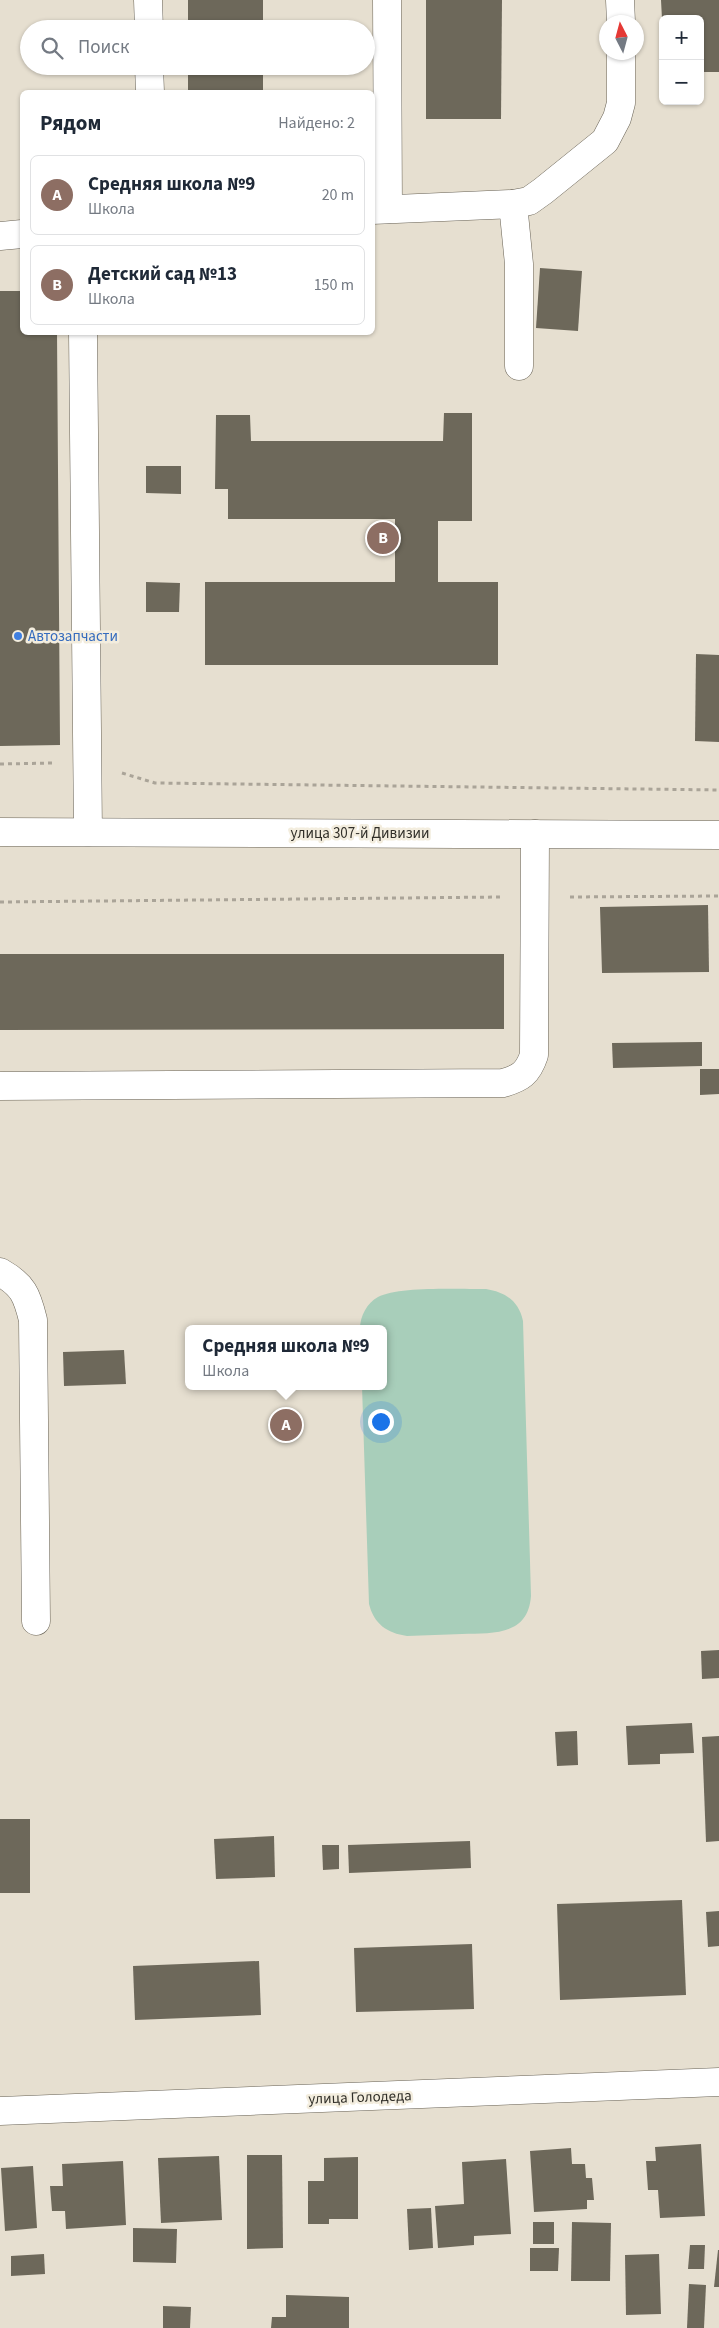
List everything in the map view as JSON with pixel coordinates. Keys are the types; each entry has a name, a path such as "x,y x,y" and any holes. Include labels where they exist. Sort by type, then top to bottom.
{"street":[{"path":"148,0 149,20"},
{"path":"387,0 380,209 513,204 529,200 605,141 617,118 621,102 621,60"},
{"path":"620,0 621,15"},
{"path":"149,75 150,90"},
{"path":"513,204 519,264 519,366"},
{"path":"0,236 20,234"},
{"path":"83,335 88,832"},
{"name":"улица 307-й Дивизии","path":"0,832 719,835"},
{"path":"0,1086 503,1083 520,1078 530,1069 534,1055 535,834"},
{"path":"0,1272 15,1281 28,1297 33,1320 36,1621"},
{"name":"улица Голодеда","path":"0,2111 719,2082"}],"path":[{"path":"0,764 87,763 154,783 719,790"},
{"path":"0,902 719,896"}],"green space":[{"path":"430,1289 486,1289 499,1292 515,1303 523,1321 531,1596 523,1619 507,1630 485,1633 400,1635 393,1633 378,1622 369,1604 362,1390 387,1390 387,1325 360,1325 361,1319 371,1303 387,1293"}],"building":[{"path":"188,0 263,0 263,20 188,20"},
{"path":"426,0 502,0 501,119 426,119"},
{"path":"661,0 719,0 719,72 704,72 704,15 662,15"},
{"path":"188,75 263,75 263,90 188,90"},
{"path":"540,268 582,271 578,331 536,328"},
{"path":"0,291 20,291 20,335 57,335 60,745 0,746"},
{"path":"444,413 472,413 472,521 438,521 438,582 498,582 498,665 205,665 205,582 395,582 395,519 228,519 228,489 215,489 216,415 250,415 251,441 443,441"},
{"path":"146,466 181,466 181,494 146,493"},
{"path":"146,582 180,583 179,612 146,612"},
{"path":"696,654 719,655 719,742 695,741"},
{"path":"708,905 709,972 602,973 600,907"},
{"path":"0,954 504,954 504,1029 0,1030"},
{"path":"702,1042 702,1066 613,1068 612,1043"},
{"path":"700,1069 719,1069 719,1094 700,1095"},
{"path":"124,1350 126,1384 64,1386 63,1352"},
{"path":"719,1650 719,1678 702,1679 701,1651"},
{"path":"692,1723 694,1753 660,1754 660,1764 628,1765 626,1726"},
{"path":"577,1731 578,1765 557,1766 555,1732"},
{"path":"719,1736 719,1841 706,1842 702,1737"},
{"path":"0,1819 30,1819 30,1893 0,1893"},
{"path":"274,1836 275,1877 216,1879 214,1839"},
{"path":"470,1841 471,1868 349,1873 348,1845"},
{"path":"322,1845 339,1845 339,1869 323,1870"},
{"path":"682,1900 686,1995 560,2000 557,1904"},
{"path":"719,1911 719,1946 708,1947 706,1912"},
{"path":"472,1944 474,2009 356,2012 354,1948"},
{"path":"259,1961 261,2015 135,2020 133,1966"},
{"path":"701,2144 705,2216 660,2218 658,2190 648,2190 646,2161 656,2161 655,2147"},
{"path":"571,2148 572,2164 585,2164 586,2178 592,2178 594,2200 587,2200 587,2209 534,2212 530,2151"},
{"path":"247,2155 282,2155 283,2248 247,2249"},
{"path":"219,2156 222,2220 161,2223 158,2158"},
{"path":"358,2157 358,2219 329,2219 329,2224 308,2224 308,2181 324,2181 324,2158"},
{"path":"506,2159 511,2234 474,2236 474,2245 438,2248 435,2206 464,2204 462,2162"},
{"path":"123,2161 126,2225 66,2229 65,2211 52,2211 50,2186 63,2186 62,2164"},
{"path":"33,2166 37,2228 5,2231 1,2168"},
{"path":"431,2208 433,2248 409,2250 407,2209"},
{"path":"533,2222 554,2222 554,2244 533,2244"},
{"path":"572,2222 611,2223 610,2281 571,2281"},
{"path":"133,2228 177,2229 176,2263 133,2262"},
{"path":"690,2245 705,2245 704,2269 688,2269"},
{"path":"530,2248 559,2248 558,2271 530,2271"},
{"path":"718,2250 719,2287 714,2287"},
{"path":"44,2254 45,2274 11,2276 11,2256"},
{"path":"659,2254 661,2314 626,2315 625,2255"},
{"path":"689,2284 706,2285 704,2328 687,2328"},
{"path":"286,2295 349,2297 349,2328 271,2328 272,2317 286,2317"},
{"path":"163,2306 191,2307 190,2328 163,2328"}],"place":[{"name":"Детский сад №13","path":"383,538"},
{"name":"Автозапчасти","path":"18,636"},
{"name":"Средняя школа №9","path":"286,1425"}]}
